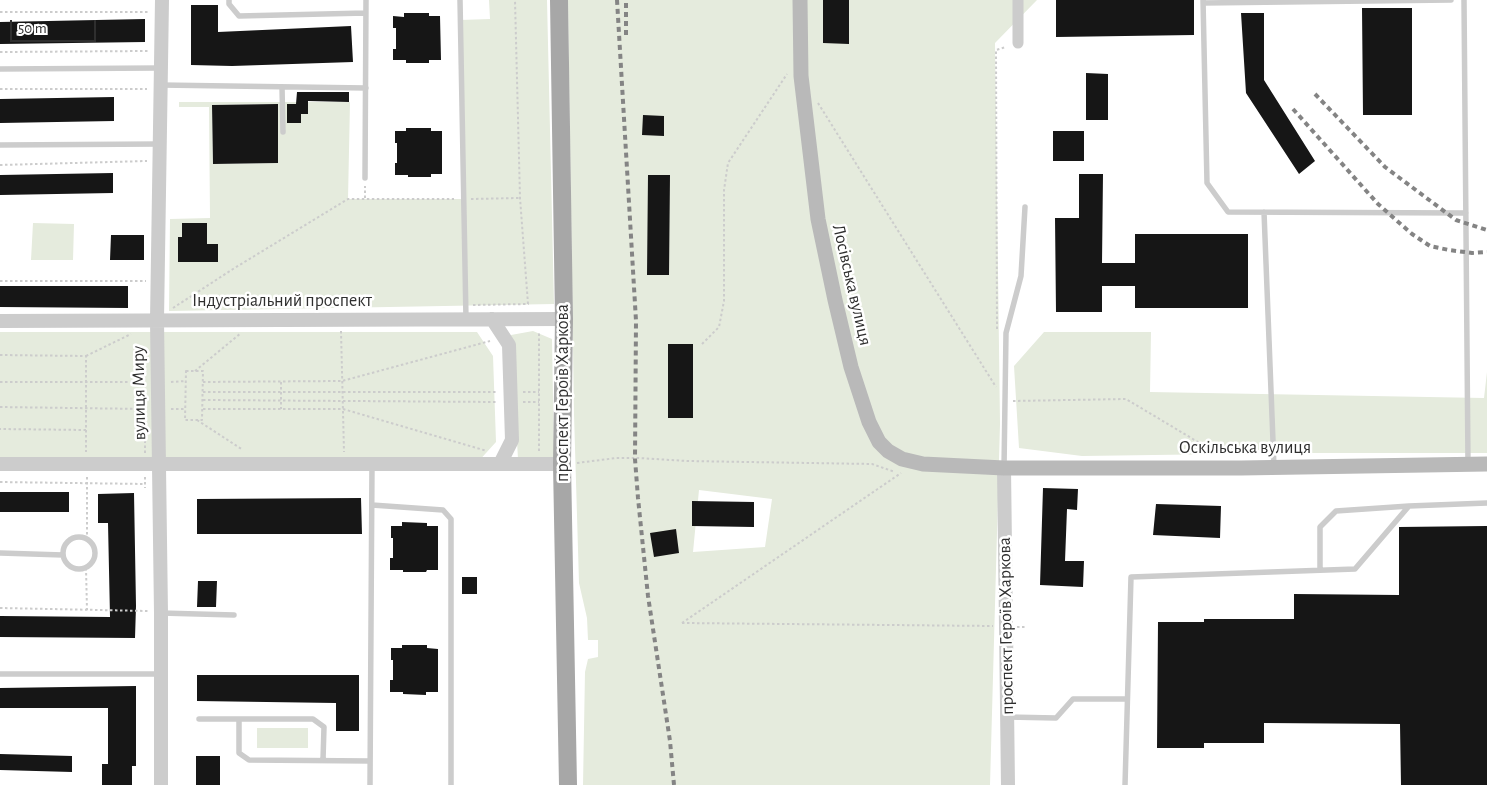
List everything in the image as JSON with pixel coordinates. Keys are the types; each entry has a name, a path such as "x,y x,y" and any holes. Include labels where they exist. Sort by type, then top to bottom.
{"main road":[{"name":"проспект Героїв Харкова","path":"559,0 564,318 562,464 568,785"},
{"name":"Лосівська вулиця","path":"800,0 804,104 818,219 834,300 851,367 869,422 879,442 888,451 902,459 923,464 1004,468"},
{"name":"Оскільська вулиця","path":"1004,468 1241,468 1487,464"}],"street":[{"name":"вулиця Миру","path":"161,785 161,674 154,612 159,464 157,320 160,144 154,87 160,68 162,0"},
{"path":"1018,0 1018,43"},
{"name":"Індустріальний проспект","path":"0,321 257,320 466,312 492,319 564,318"},
{"path":"492,319 509,345 512,440 502,460"},
{"path":"0,464 372,464 502,460 539,464 562,464"},
{"name":"проспект Героїв Харкова","path":"1004,468 1008,785"}],"lane":[{"path":"229,0 229,4 239,16 366,13"},
{"path":"365,178 366,0"},
{"path":"460,0 466,312"},
{"path":"1451,0 1203,1 1206,183 1228,212 1466,214"},
{"path":"1464,0 1468,465"},
{"path":"0,69 160,68"},
{"path":"154,87 366,88"},
{"path":"282,87 283,132"},
{"path":"0,145 160,144"},
{"path":"1004,468 1005,342 1021,276 1025,207"},
{"path":"1264,212 1274,467"},
{"path":"370,785 372,464"},
{"path":"1320,570 1320,527 1336,511 1487,503"},
{"path":"372,506 442,510 451,519 451,785"},
{"path":"1125,785 1131,577 1355,569 1408,506"},
{"path":"79,537 87,539 93,546 95,556 86,568 81,569 67,564 63,555 65,544 69,540 79,537"},
{"path":"0,553 63,555"},
{"path":"154,612 234,615"},
{"path":"0,674 161,674"},
{"path":"1007,716 1056,718 1073,699 1127,699"},
{"path":"199,719 313,719 324,727 323,760"},
{"path":"239,719 239,752 248,760 370,761"}],"path":[{"path":"466,312 528,304 520,198 515,0"},
{"path":"0,12 148,12"},
{"path":"1005,342 997,328 996,50 1018,43"},
{"path":"0,52 148,51"},
{"path":"702,344 719,327 724,301 724,190 728,163 801,53"},
{"path":"0,89 154,87"},
{"path":"817,101 1005,401 1126,399 1241,468"},
{"path":"0,165 147,162"},
{"path":"365,178 365,199"},
{"path":"178,310 169,310 348,199 520,198"},
{"path":"0,280 146,281"},
{"path":"539,464 540,319"},
{"path":"195,371 257,320"},
{"path":"341,326 345,464"},
{"path":"0,356 86,356 137,332"},
{"path":"203,382 342,381 503,337"},
{"path":"0,429 86,430 86,356"},
{"path":"186,371 195,371 203,371 202,420 185,420 186,371"},
{"path":"168,382 186,381"},
{"path":"0,382 145,382"},
{"path":"281,382 281,409"},
{"path":"203,392 342,392 511,397 539,402"},
{"path":"203,400 511,397 539,392"},
{"path":"0,407 145,410"},
{"path":"169,409 185,409"},
{"path":"203,409 343,409 502,460"},
{"path":"197,420 264,464"},
{"path":"0,482 145,484 145,428"},
{"path":"562,464 616,458 872,464 900,473 909,473"},
{"path":"900,473 682,623 1025,627"},
{"path":"87,484 87,539"},
{"path":"86,568 87,610"},
{"path":"0,608 154,612"}],"shaded area":[{"path":"489,0 547,0 554,304 169,311 170,219 210,218 209,107 179,107 179,102 350,102 348,199 463,199 460,20 490,19","holes":["277,104 278,163 213,164 212,105","182,223 207,223 207,244 218,244 218,262 178,262 178,237 182,237"]},
{"path":"568,0 1037,0 995,43 1000,424 990,785 583,785 585,672 588,659 598,657 598,640 588,640 587,618 579,583 574,414","holes":["699,490 772,499 765,547 693,552"]},
{"path":"33,223 74,224 73,260 31,260"},
{"path":"533,331 552,339 554,458 518,459 511,335"},
{"path":"0,332 477,332 493,356 496,442 476,464 0,468"},
{"path":"1044,332 1151,332 1150,392 1484,398 1487,372 1487,453 1082,456 1019,448 1014,366"},
{"path":"257,728 308,728 308,748 257,748"}],"building":[{"path":"823,0 849,0 849,44 823,43"},
{"path":"1056,0 1194,0 1194,35 1056,37"},
{"path":"191,5 218,5 218,32 351,26 353,62 232,66 191,65"},
{"path":"1362,8 1412,8 1412,115 1363,115"},
{"path":"404,13 429,13 429,16 440,16 441,60 429,60 429,63 406,63 406,60 393,60 393,49 396,49 396,28 393,28 393,16 404,17"},
{"path":"1241,13 1264,13 1264,80 1315,161 1299,174 1246,93"},
{"path":"145,19 145,42 0,44 0,22"},
{"path":"1086,73 1108,74 1108,120 1086,120"},
{"path":"297,92 349,92 349,102 308,101 308,114 301,114 301,123 287,123 287,104 296,104"},
{"path":"114,97 114,121 0,123 0,99"},
{"path":"278,104 278,163 213,164 212,105"},
{"path":"643,115 664,116 664,136 642,135"},
{"path":"406,128 431,128 431,131 442,131 442,174 431,174 431,177 395,175 397,143 395,143 395,131 406,131"},
{"path":"1053,131 1084,131 1084,161 1053,161"},
{"path":"113,173 113,193 0,195 0,175"},
{"path":"1079,174 1103,174 1102,263 1135,263 1135,234 1248,234 1248,308 1135,308 1135,286 1102,286 1102,312 1056,312 1055,218 1079,218"},
{"path":"648,175 670,175 669,275 647,275"},
{"path":"182,223 207,223 207,244 218,244 218,262 178,262 178,237 182,237"},
{"path":"111,235 144,235 144,260 110,260"},
{"path":"0,286 128,286 128,308 0,307"},
{"path":"668,344 693,344 693,418 668,418"},
{"path":"1043,488 1078,489 1077,510 1067,509 1065,561 1084,561 1083,587 1040,585"},
{"path":"0,492 69,492 69,512 0,512"},
{"path":"134,493 135,638 0,637 0,616 110,617 108,523 98,523 98,494"},
{"path":"361,498 362,534 197,534 197,499"},
{"path":"692,501 754,502 754,527 692,526"},
{"path":"1156,504 1221,506 1220,538 1153,535"},
{"path":"402,522 427,523 427,526 438,526 438,570 403,572 403,570 390,570 390,558 393,558 391,526 402,526"},
{"path":"1487,526 1487,785 1401,785 1400,724 1264,723 1264,743 1204,743 1204,748 1157,748 1158,622 1204,622 1204,619 1294,619 1294,594 1399,595 1399,527"},
{"path":"676,529 679,553 654,557 650,533"},
{"path":"462,577 477,577 477,594 462,594"},
{"path":"198,581 217,581 216,607 197,607"},
{"path":"402,645 427,645 427,648 438,649 438,692 426,692 426,695 390,692 390,680 393,680 391,648 402,648"},
{"path":"197,675 359,675 359,731 336,731 336,703 197,701"},
{"path":"136,686 136,766 132,766 132,785 102,785 102,764 108,764 108,708 0,708 0,688"},
{"path":"0,754 72,756 72,772 0,770"},
{"path":"196,756 220,756 220,785 196,785"}],"railway":[{"path":"617,0 636,321 635,459 648,596 670,741 674,785"},
{"path":"626,0 626,35"},
{"path":"1315,94 1385,167 1456,220 1487,230"},
{"path":"1293,109 1378,204 1412,234 1430,246 1472,253 1487,252"}]}
